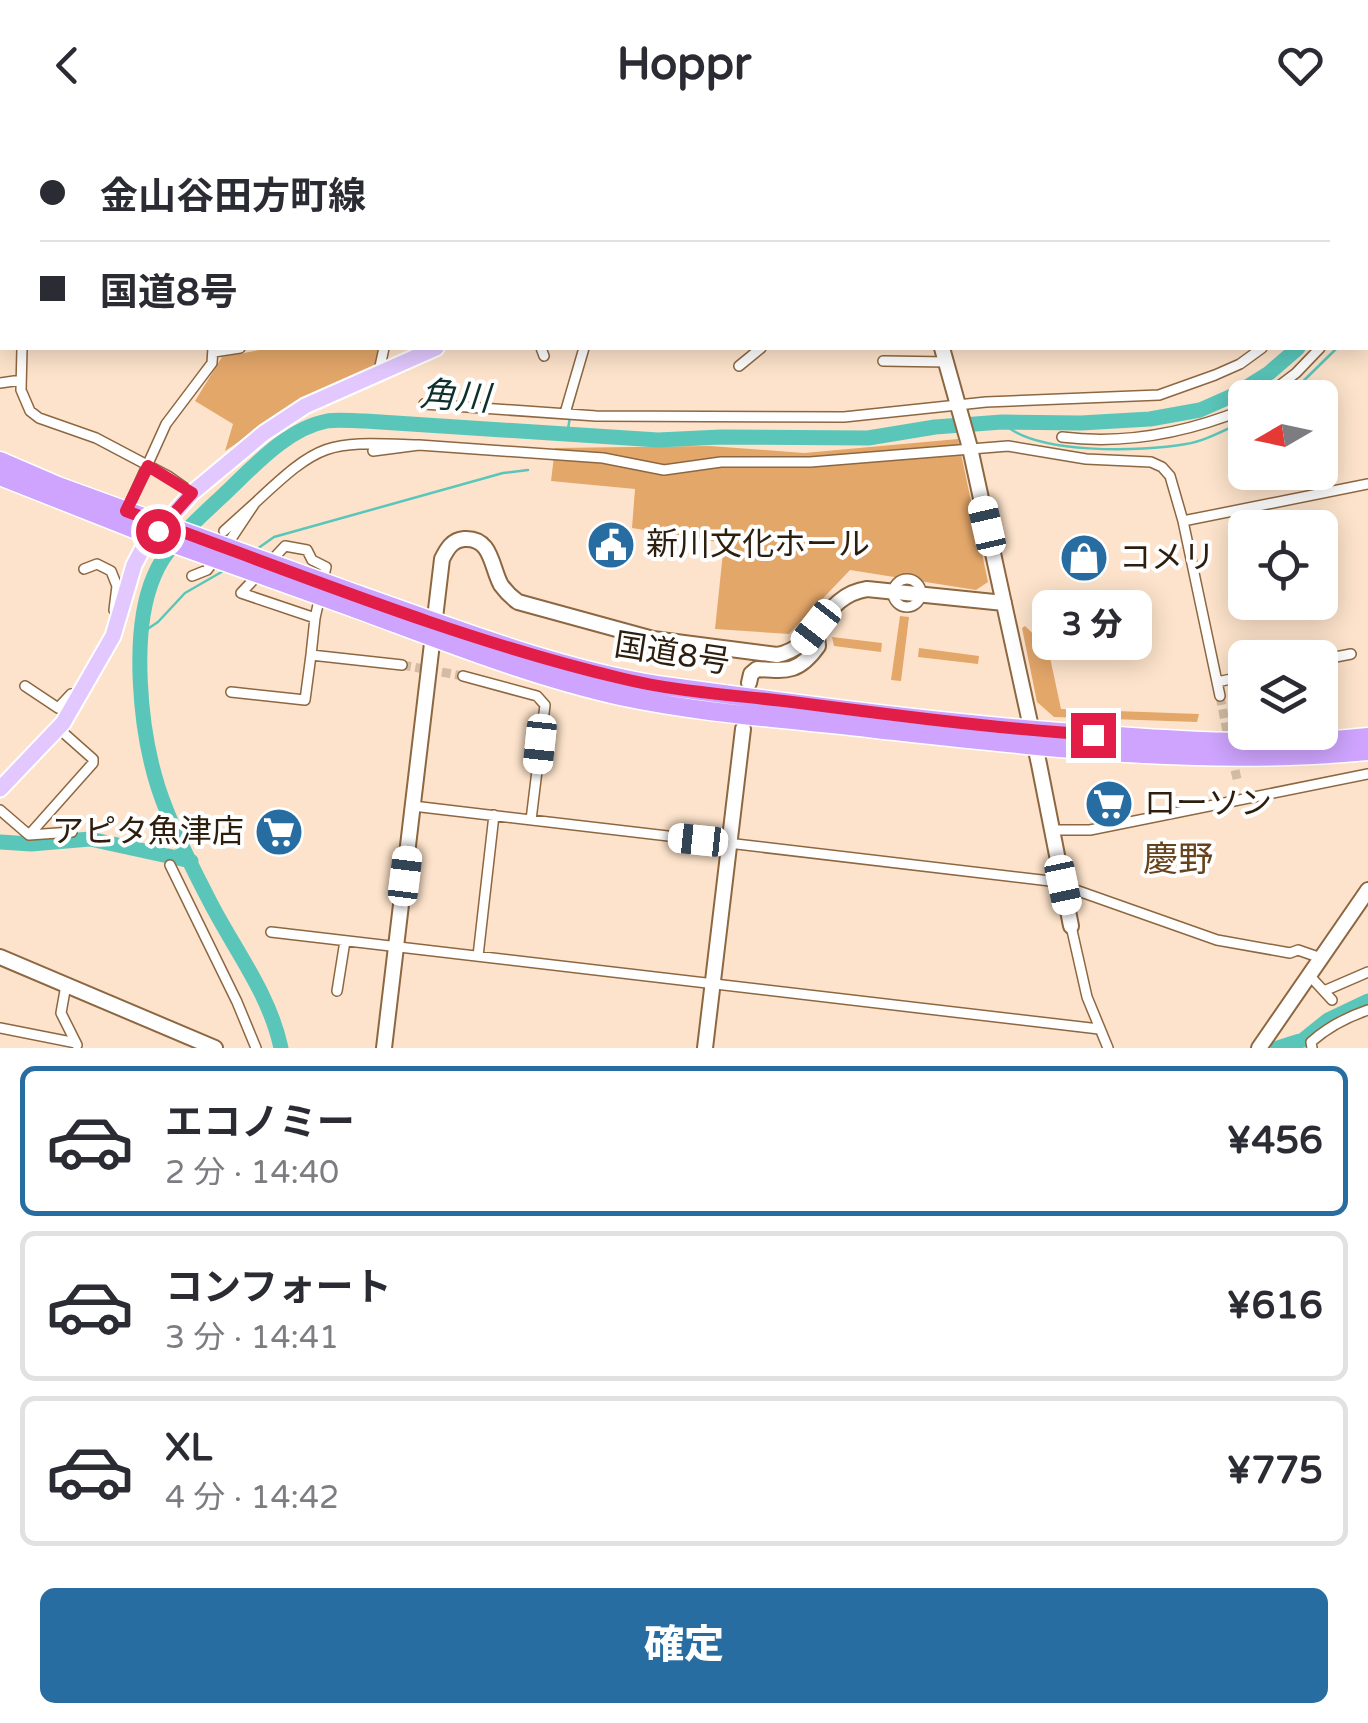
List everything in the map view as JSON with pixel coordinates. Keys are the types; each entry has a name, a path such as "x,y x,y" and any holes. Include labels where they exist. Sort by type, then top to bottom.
{"highway":[{"name":"国道8号","path":"0,460 126,511 147,526"},
{"name":"国道8号","path":"0,476 433,628 571,683 621,696 720,711 1226,757 1368,752"},
{"name":"国道8号","path":"1033,737 1205,741 1368,737"}],"main road":[{"path":"0,789 58,728 80,695 119,619 134,565 143,548 192,493 287,416 431,350"}],"street":[{"path":"22,350 24,402 39,418 96,438 192,493"},
{"path":"126,511 166,424 212,364 214,350"},
{"path":"380,371 384,350"},
{"path":"565,413 583,350"},
{"path":"739,366 759,350"},
{"path":"424,404 596,416 844,417 1159,395 1228,370 1259,350"},
{"path":"1287,380 1318,350"},
{"path":"883,361 945,355 970,448 1087,997 1108,1048"},
{"path":"0,384 21,380"},
{"path":"1062,437 1088,440 1173,434 1228,415"},
{"path":"224,531 300,462 318,450 348,443 603,458 664,470 722,462 810,462 1008,446 1086,460 1151,462 1170,476 1220,696"},
{"path":"373,450 419,445"},
{"path":"1183,521 1368,484"},
{"path":"192,576 206,570 236,535 255,503"},
{"path":"384,1048 433,628 442,559 448,547 468,538 480,542 489,551 498,579 518,602 653,638 777,655 791,652 842,596 866,589 1004,602"},
{"path":"231,692 305,700 326,567 312,560 307,550 285,546 241,593 316,618"},
{"path":"84,568 97,564 111,571 117,586 113,616 119,619"},
{"path":"749,683 750,674 756,669 784,670 808,661 818,646 816,627"},
{"path":"1338,657 1351,654"},
{"path":"311,655 402,665"},
{"path":"463,676 537,696 545,705 532,820"},
{"path":"1217,682 1228,680"},
{"path":"24,686 58,708 71,694 80,695"},
{"path":"29,834 93,763 58,728"},
{"path":"705,1048 743,729"},
{"path":"1053,830 1090,830 1368,774"},
{"path":"1238,784 1240,798"},
{"path":"413,806 1063,885 1217,940 1290,953 1298,950 1321,958"},
{"path":"0,810 29,834 72,832"},
{"path":"478,956 494,815"},
{"path":"170,865 256,1048"},
{"path":"1259,1048 1368,890"},
{"path":"271,932 1098,1028"},
{"path":"337,992 345,942"},
{"path":"0,957 215,1048"},
{"path":"1324,991 1368,972"},
{"path":"1309,974 1332,1000"},
{"path":"66,985 61,1013 77,1045"},
{"path":"1312,1048 1311,1042 1329,1028 1368,1010"},
{"path":"0,1028 77,1045"}],"shaded area":[{"path":"260,350 382,350 377,363 355,378 299,402 225,451 233,424 195,401 222,357"},
{"path":"958,439 988,582 976,590 850,570 789,634 715,629 724,543 632,528 635,489 551,481 555,448 710,446 804,453"},
{"path":"900,616 909,617 901,681 891,680"},
{"path":"1025,626 1048,648 1061,709 1199,714 1197,722 1054,717 1037,702 1022,628"},
{"path":"832,637 882,643 881,652 834,646"},
{"path":"919,648 979,656 978,664 918,657"}],"waterway":[{"name":"角川","path":"281,1048 259,989 201,885 163,801 146,738 140,681 147,599 166,555 190,526 281,442 311,426 336,420 658,440 868,438 1002,422 1150,419 1200,410 1234,395 1296,350"},
{"path":"1304,380 1335,350"},
{"path":"571,410 577,388"},
{"path":"567,435 570,417"},
{"path":"1002,422 1017,433 1062,446 1117,449 1167,447 1208,438 1228,429"},
{"path":"257,549 274,537 503,473 528,470"},
{"path":"143,632 185,593 225,570"},
{"path":"0,842 31,844 90,839 191,861"},
{"path":"1278,1048 1303,1040 1328,1020 1368,1001"}],"tunnel":[{"path":"402,665 463,676"},
{"path":"1220,696 1228,737"},
{"path":"1232,757 1238,783"}],"place":[{"name":"新川文化ホール","path":"611,545"},
{"name":"コメリ","path":"1084,558"},
{"name":"ローソン","path":"1109,804"},
{"name":"アピタ魚津店","path":"279,832"}],"district":[{"name":"慶野","path":"1178,860"}],"route":[{"path":"158,531 173,514 192,493 148,466 126,511 149,520 184,532 358,595 461,631 577,667 623,679 711,692 949,723 1093,735"}]}
